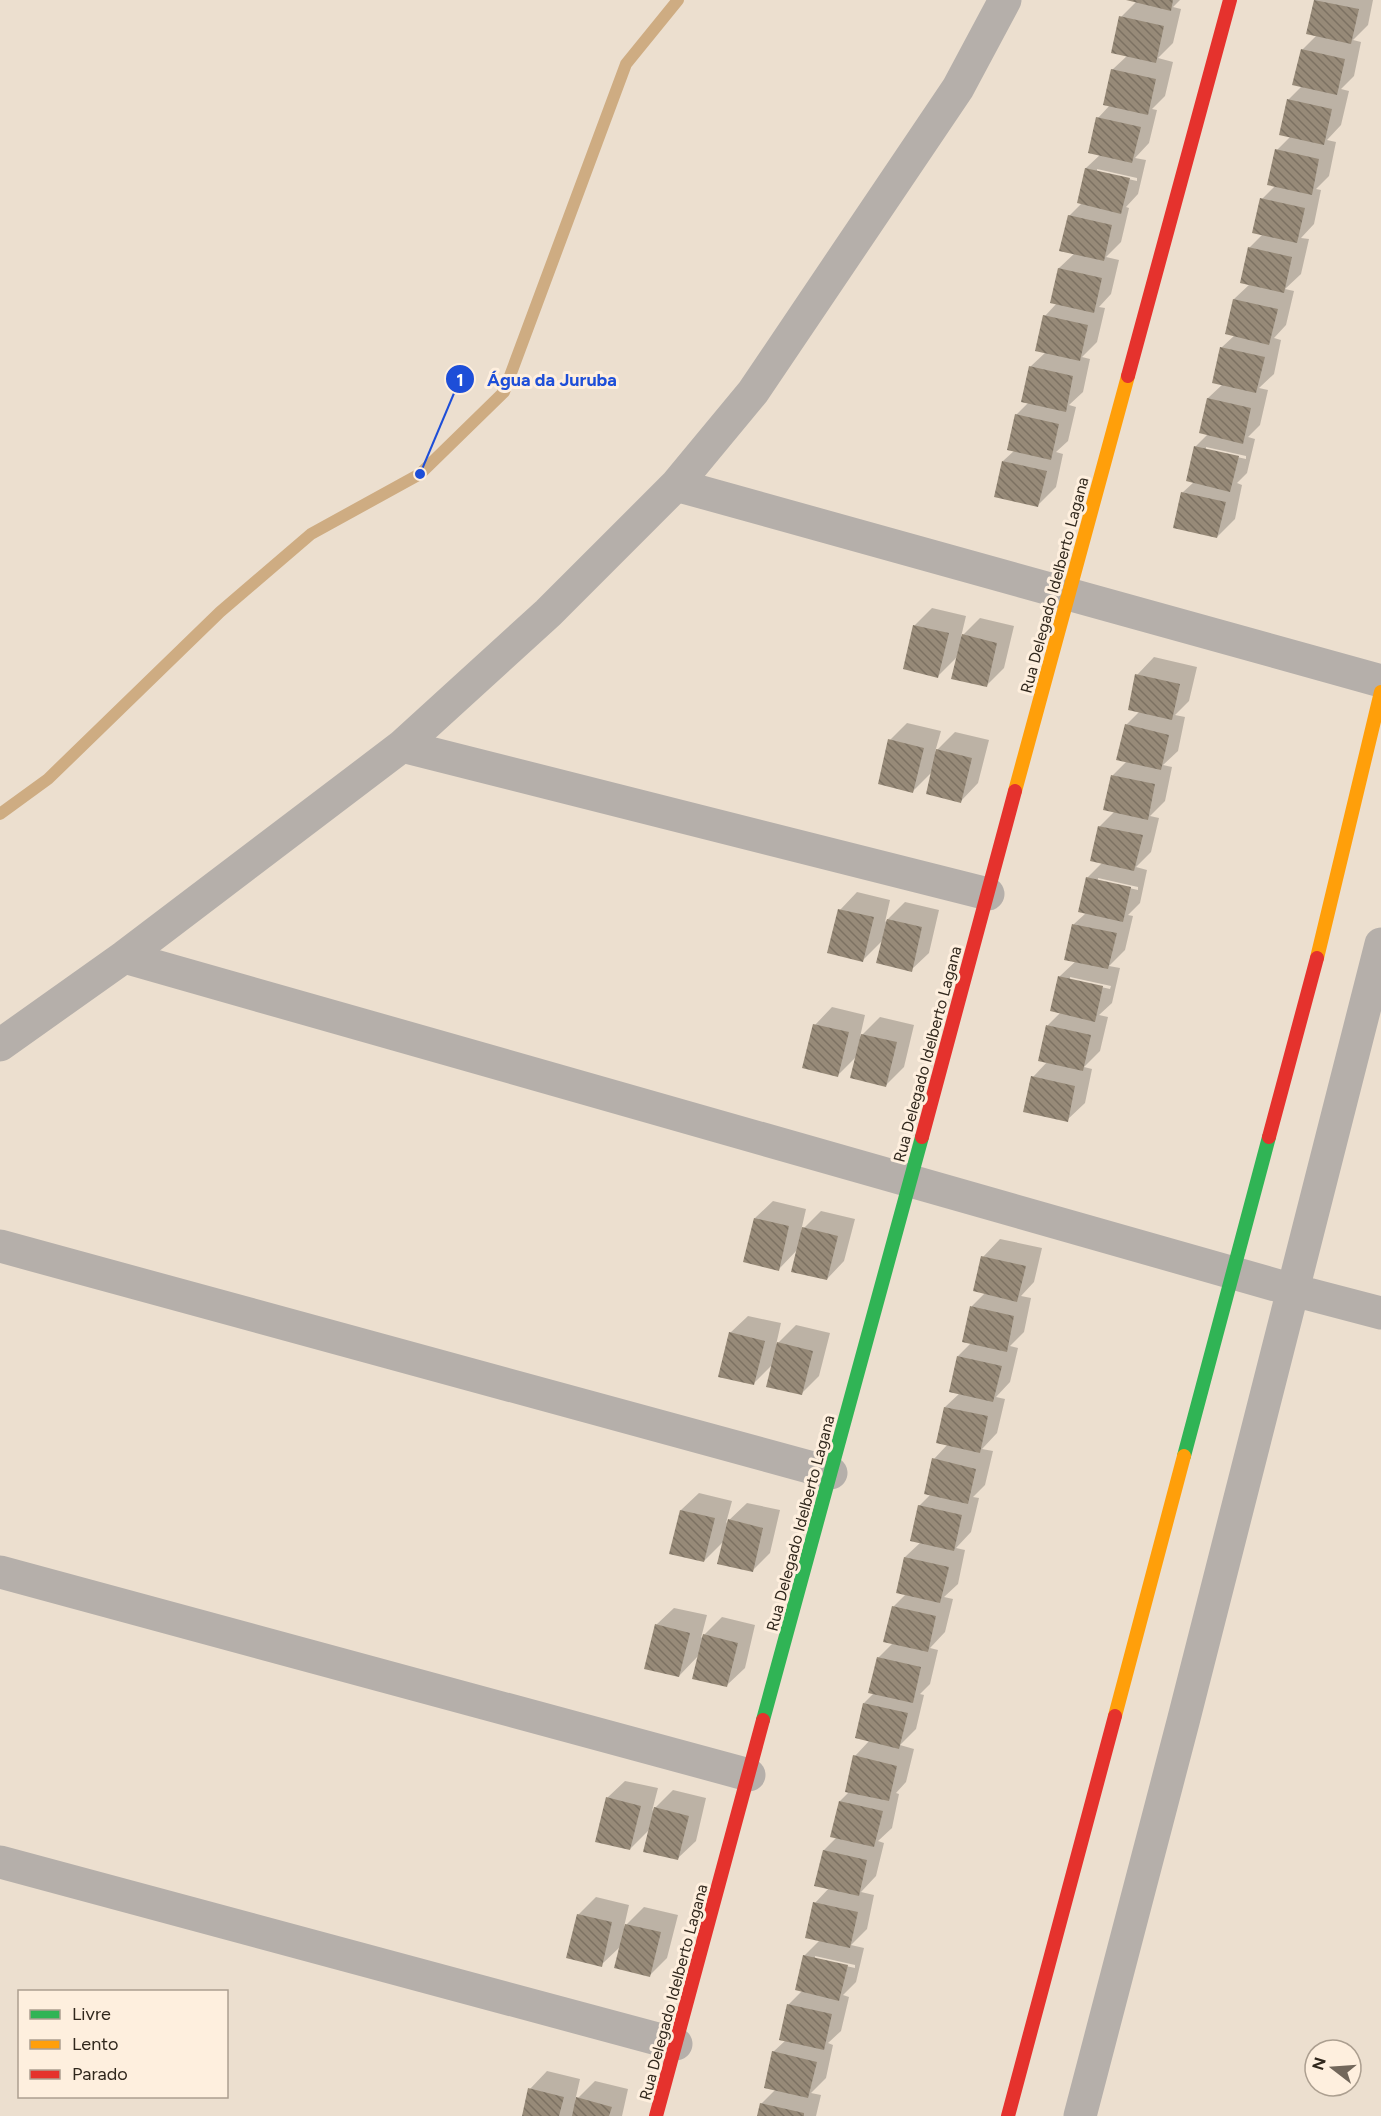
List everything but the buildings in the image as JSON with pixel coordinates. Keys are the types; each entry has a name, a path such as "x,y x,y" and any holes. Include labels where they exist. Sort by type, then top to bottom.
{"street":[{"path":"0,1045 124,957 402,746 548,613 676,485 753,392 958,88 1005,0"},
{"name":"Rua Delegado Idelberto Lagana","path":"656,2116 1230,0"},
{"path":"676,485 1381,681"},
{"path":"1008,2116 1329,911 1381,692"},
{"path":"402,746 988,894"},
{"path":"1080,2116 1381,944"},
{"path":"124,957 1293,1290 1381,1312"},
{"path":"0,1246 831,1473"},
{"path":"0,1572 749,1775"},
{"path":"0,1862 676,2044"}],"waterway":[{"path":"0,814 48,779 220,612 311,534 420,474 504,392 626,64 678,0"}],"traffic: fast":[{"path":"763,1720 922,1137"},
{"path":"1184,1456 1269,1137"}],"traffic: slow":[{"path":"1015,791 1128,376"},
{"path":"1317,958 1381,692"},
{"path":"1115,1716 1184,1456"}],"traffic: jam":[{"path":"1128,376 1230,0"},
{"path":"922,1137 1015,791"},
{"path":"1269,1137 1317,958"},
{"path":"1008,2116 1115,1716"},
{"path":"656,2116 763,1720"}],"place":[{"name":"Água da Juruba","path":"420,474"}]}
